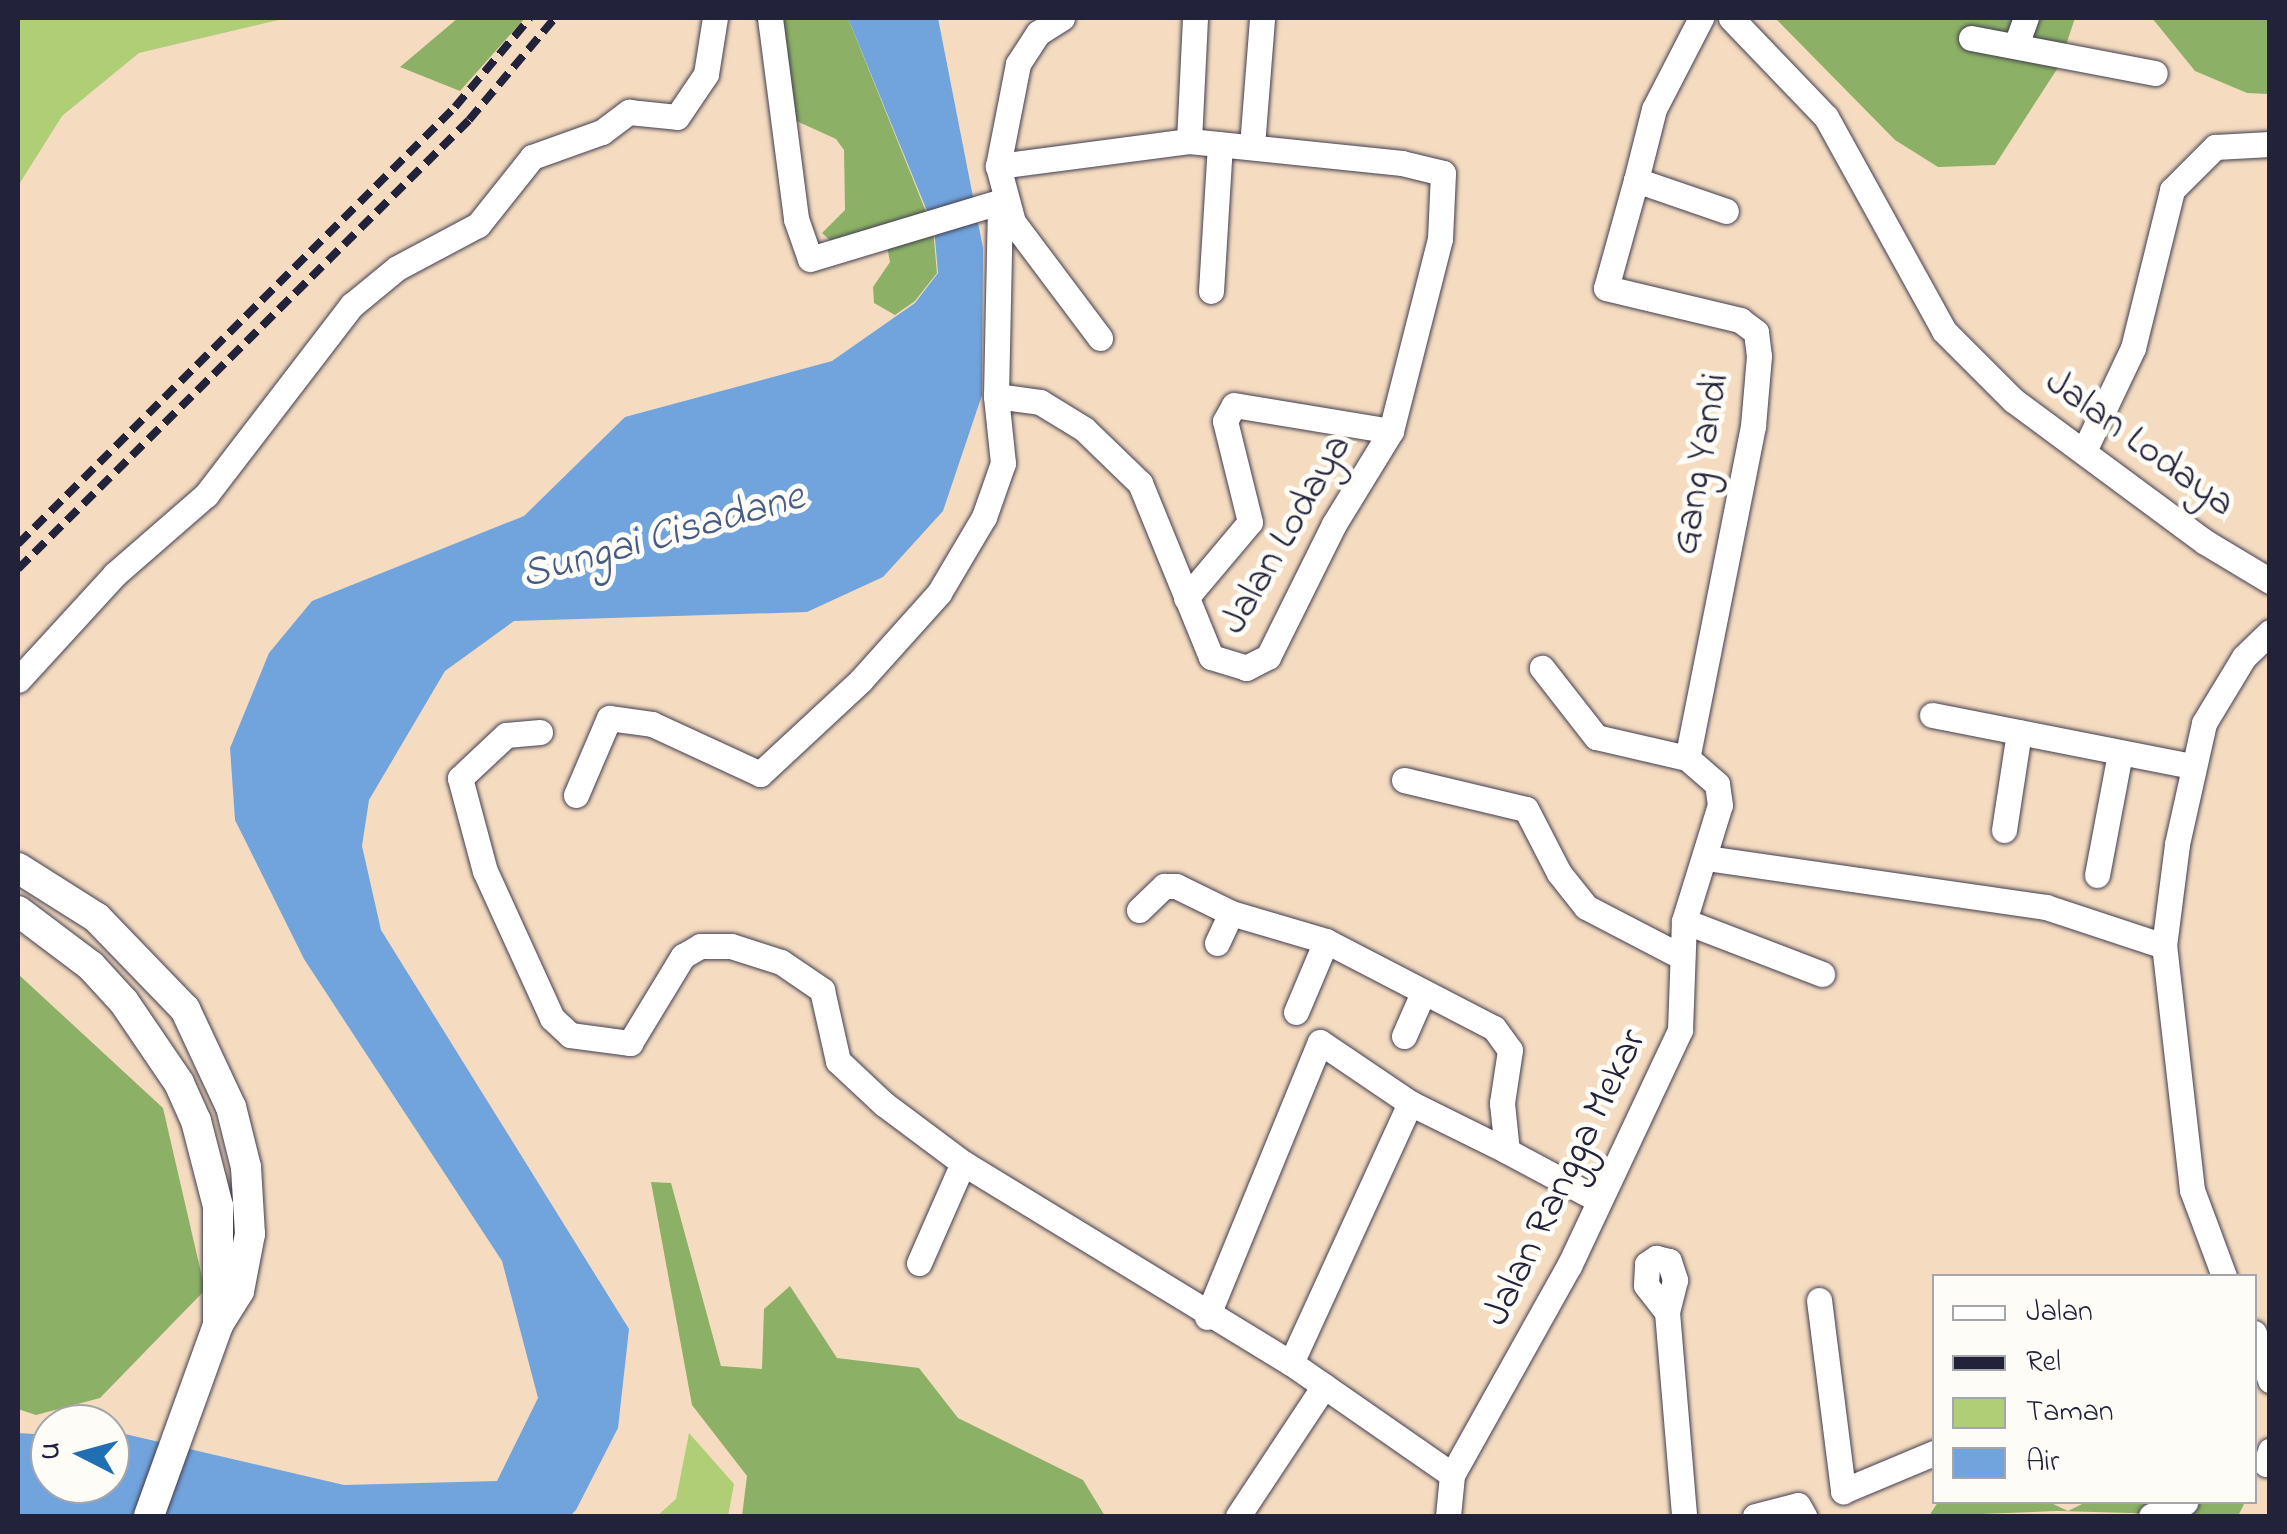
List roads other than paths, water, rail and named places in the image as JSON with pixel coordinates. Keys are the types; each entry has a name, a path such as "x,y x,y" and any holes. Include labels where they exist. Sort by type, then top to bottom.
{"street":[{"path":"18,680 116,574 206,495 352,305 397,268 478,225 500,205 532,157 602,132 629,112 677,117 706,74 715,18"},
{"path":"770,18 803,252 810,258 829,258 994,202"},
{"path":"576,795 610,718 652,724 760,774 861,680 939,593 977,530 1002,463 996,396 994,202 998,166 1018,64 1038,33 1062,18"},
{"path":"1188,142 1195,18"},
{"path":"998,166 1188,142 1252,146 1262,18"},
{"path":"1700,18 1654,109 1636,180 1726,211"},
{"name":"Jalan Lodaya","path":"1731,18 1826,117 1944,331 2014,400 2086,448 2205,542 2270,582"},
{"path":"2016,45 2026,18"},
{"path":"1970,38 2155,73"},
{"path":"1211,291 1220,144"},
{"path":"2086,448 2132,348 2172,190 2214,146 2270,144"},
{"name":"Jalan Lodaya","path":"996,396 1040,402 1084,430 1140,483 1212,657 1231,667 1259,666 1391,431 1443,206 1444,179 1437,170 1252,146"},
{"name":"Gang Yandi","path":"1636,180 1604,286 1740,320 1756,332 1759,356 1753,426 1687,758"},
{"path":"994,202 1100,338"},
{"path":"1186,598 1250,522 1225,421 1234,405 1391,431"},
{"path":"2223,1274 2192,1190 2164,946 2192,766 2220,694 2270,632"},
{"path":"1542,668 1596,736 1687,758"},
{"path":"1932,715 2192,766"},
{"path":"540,732 506,735 460,778 485,871 552,1018 570,1035 625,1044 692,949 712,942 782,962 825,994 828,1034 846,1072 963,1163 1207,1317 1290,1363 1452,1475"},
{"path":"2004,830 2019,732"},
{"path":"2097,875 2120,753"},
{"name":"Jalan Rangga Mekar","path":"1448,1516 1452,1475 1570,1266 1680,1030 1684,922 1720,805 1717,784 1687,758"},
{"path":"1404,780 1526,809 1559,873 1586,907 1682,957"},
{"path":"1706,858 2046,907 2164,946"},
{"path":"18,868 97,918 158,976 209,1056 231,1106 250,1201 239,1292 218,1325 149,1516"},
{"path":"1139,910 1173,885 1231,913 1326,941 1506,1038 1507,1152"},
{"path":"18,912 90,966 124,1002 179,1083 196,1121 218,1206 218,1325"},
{"path":"1217,943 1231,913"},
{"path":"1684,922 1822,974"},
{"path":"1296,1012 1326,941"},
{"path":"1404,1036 1422,995"},
{"path":"1207,1317 1320,1042 1410,1103 1598,1199"},
{"path":"1290,1363 1410,1103"},
{"path":"919,1263 963,1163"},
{"path":"1819,1300 1843,1491"},
{"path":"1667,1312 1684,1516"},
{"path":"2257,1342 2270,1380"},
{"path":"1238,1516 1324,1386"},
{"path":"1755,1516 1801,1511 1932,1454"},
{"path":"2151,1516 2180,1504"}],"water":[{"name":"Sungai Cisadane","path":"848,18 938,18 983,248 982,395 943,511 883,577 807,612 514,621 445,671 369,800 362,846 381,930 629,1329 618,1428 576,1510 570,1516 18,1516 18,1433 30,1434 30,1504 130,1504 130,1435 344,1485 497,1481 538,1398 502,1261 304,959 235,820 230,748 269,653 312,601 524,516 625,417 832,361 915,303 938,273 934,228"}],"railway":[{"path":"18,544 455,107 530,18"},
{"path":"18,569 469,120 555,18"}]}
